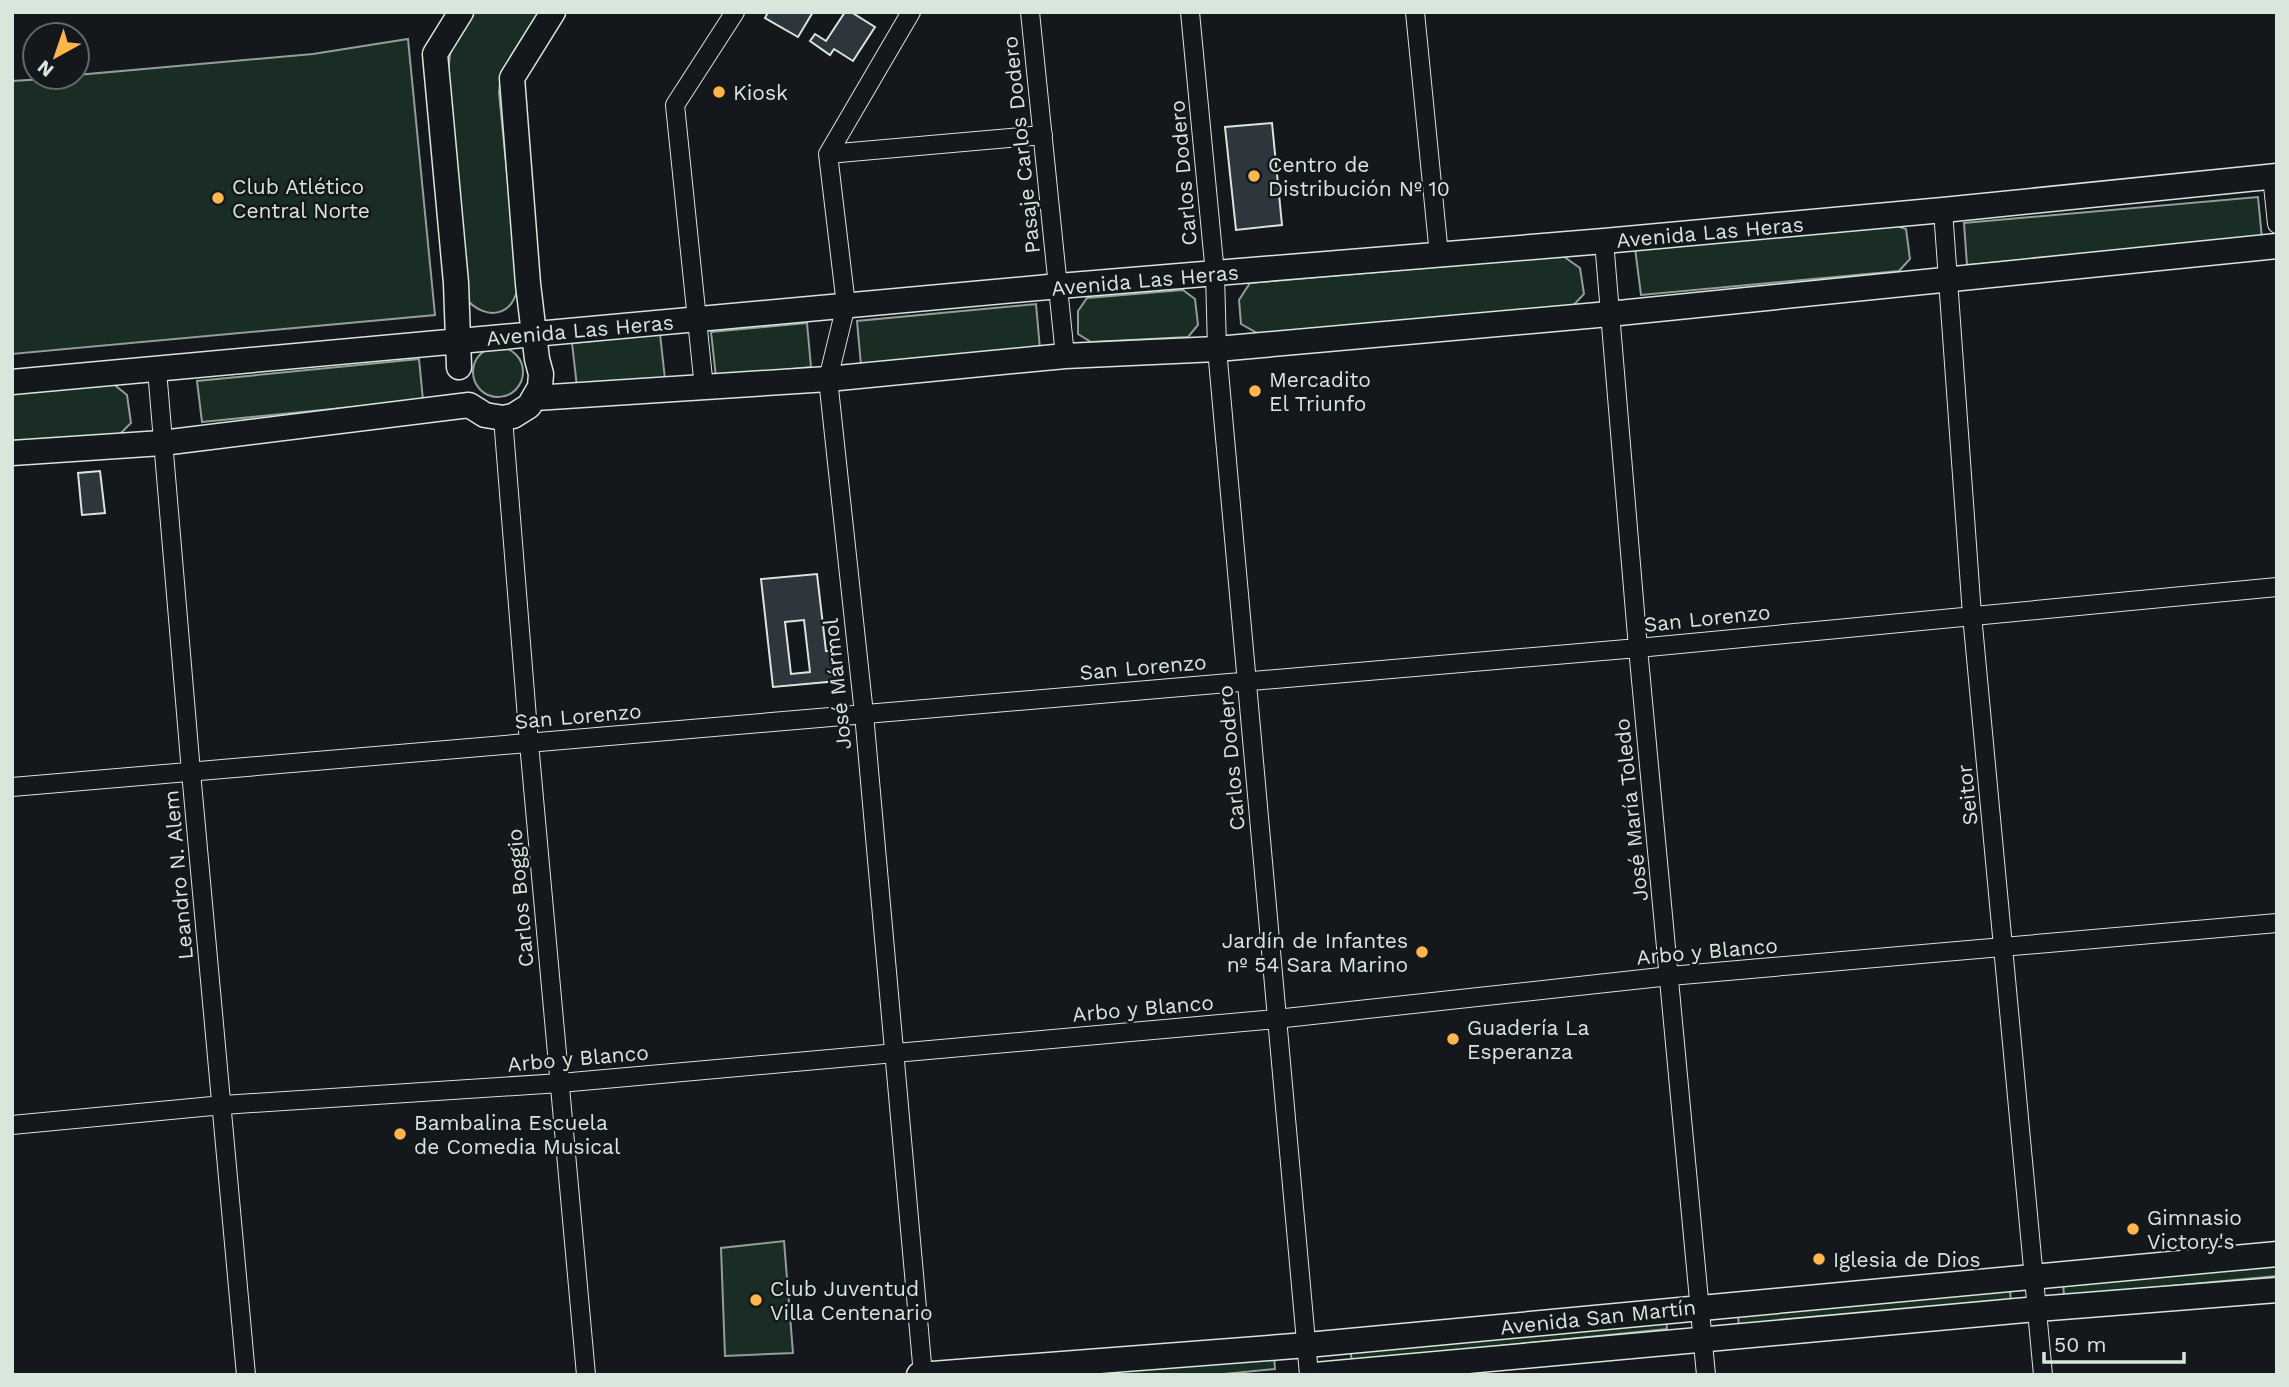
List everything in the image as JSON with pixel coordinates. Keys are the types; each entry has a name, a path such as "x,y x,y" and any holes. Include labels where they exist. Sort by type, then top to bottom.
{"main road":[{"path":"461,12 436,54 456,284 483,339"},
{"path":"520,409 540,387 541,374 528,284 512,78 553,12"},
{"name":"Avenida Las Heras","path":"12,382 1059,286 1604,241 2274,176"},
{"path":"537,359 525,344 483,339 468,350 459,367 460,390 469,405 485,415 704,388 1065,356 1217,349 1609,314 2277,246"},
{"path":"12,453 162,443 469,405"},
{"name":"Avenida San Martín","path":"922,1375 1307,1345 1700,1307 2034,1279 2277,1254"},
{"name":"Avenida San Martín","path":"1315,1375 2037,1309 2277,1290"}],"street":[{"path":"704,388 675,104 735,12"},
{"path":"828,154 911,12"},
{"name":"Pasaje Carlos Dodero","path":"1030,12 1065,356"},
{"name":"Carlos Dodero","path":"1190,12 1215,274 1217,349 1309,1375"},
{"path":"1415,12 1438,255"},
{"path":"828,154 1043,135"},
{"name":"José Mármol","path":"828,154 846,305 828,379 864,714 922,1375"},
{"path":"2274,176 2277,224"},
{"name":"Seitor","path":"1943,210 1972,615 2043,1375"},
{"name":"José María Toledo","path":"1604,241 1638,648 1706,1375"},
{"name":"Leandro N. Alem","path":"157,370 246,1375"},
{"name":"Carlos Boggio","path":"520,409 529,743 586,1375"},
{"name":"San Lorenzo","path":"12,787 1638,648 2277,587"},
{"name":"Arbo y Blanco","path":"12,1125 223,1105 560,1083 1276,1019 1670,976 2277,923"}],"green space":[{"path":"472,12 539,12 501,73 499,93 518,284 512,303 506,309 491,313 474,306 466,299 448,74 451,45"},
{"name":"Club Atlético Central Norte","path":"408,39 435,315 12,354 12,81 21,80 21,91 91,91 91,74 313,54"},
{"path":"2258,197 2262,239 1967,265 1964,223"},
{"path":"1888,223 1906,229 1910,259 1899,271 1641,295 1635,248"},
{"path":"1563,256 1580,268 1584,294 1569,310 1259,334 1241,324 1239,300 1250,283"},
{"path":"1183,290 1195,299 1198,325 1188,337 1091,342 1078,334 1078,311 1087,298"},
{"path":"1036,304 1040,349 861,365 857,321"},
{"path":"807,323 811,367 716,377 711,332"},
{"path":"660,334 665,379 577,387 572,343"},
{"path":"498,347 516,354 523,372 516,390 498,397 480,390 473,372 480,354"},
{"path":"419,359 423,400 202,422 197,381"},
{"path":"111,382 127,395 131,423 119,435 12,443 12,391"},
{"name":"Club Juventud Villa Centenario","path":"784,1241 793,1353 725,1356 721,1248"},
{"path":"2277,1261 2277,1276 2064,1296 2063,1282"},
{"path":"2010,1290 2011,1303 1739,1327 1738,1315"},
{"path":"1666,1316 1667,1329 1352,1361 1350,1349"},
{"path":"1274,1356 1275,1369 1214,1375 1056,1375"}],"building":[{"path":"768,12 813,12 798,37 765,18"},
{"path":"845,12 851,12 875,27 853,61 834,49 830,55 810,41 815,34 826,41"},
{"name":"Centro de Distribución Nº 10","path":"1272,123 1282,225 1236,230 1225,127"},
{"path":"100,471 105,513 82,515 78,473"},
{"path":"817,574 826,651 831,651 838,681 773,687 761,579","holes":["804,620 810,672 791,674 785,622"]}],"place":[{"name":"Kiosk","path":"719,92"},
{"name":"Centro de Distribución Nº 10","path":"1254,176"},
{"name":"Club Atlético Central Norte","path":"218,198"},
{"name":"Mercadito El Triunfo","path":"1255,391"},
{"name":"Jardín de Infantes nº 54 Sara Marino","path":"1422,952"},
{"name":"Guadería La Esperanza","path":"1453,1039"},
{"name":"Bambalina Escuela de Comedia Musical","path":"400,1134"},
{"name":"Gimnasio Victory's","path":"2133,1229"},
{"name":"Iglesia de Dios","path":"1819,1259"},
{"name":"Club Juventud Villa Centenario","path":"756,1300"}]}
